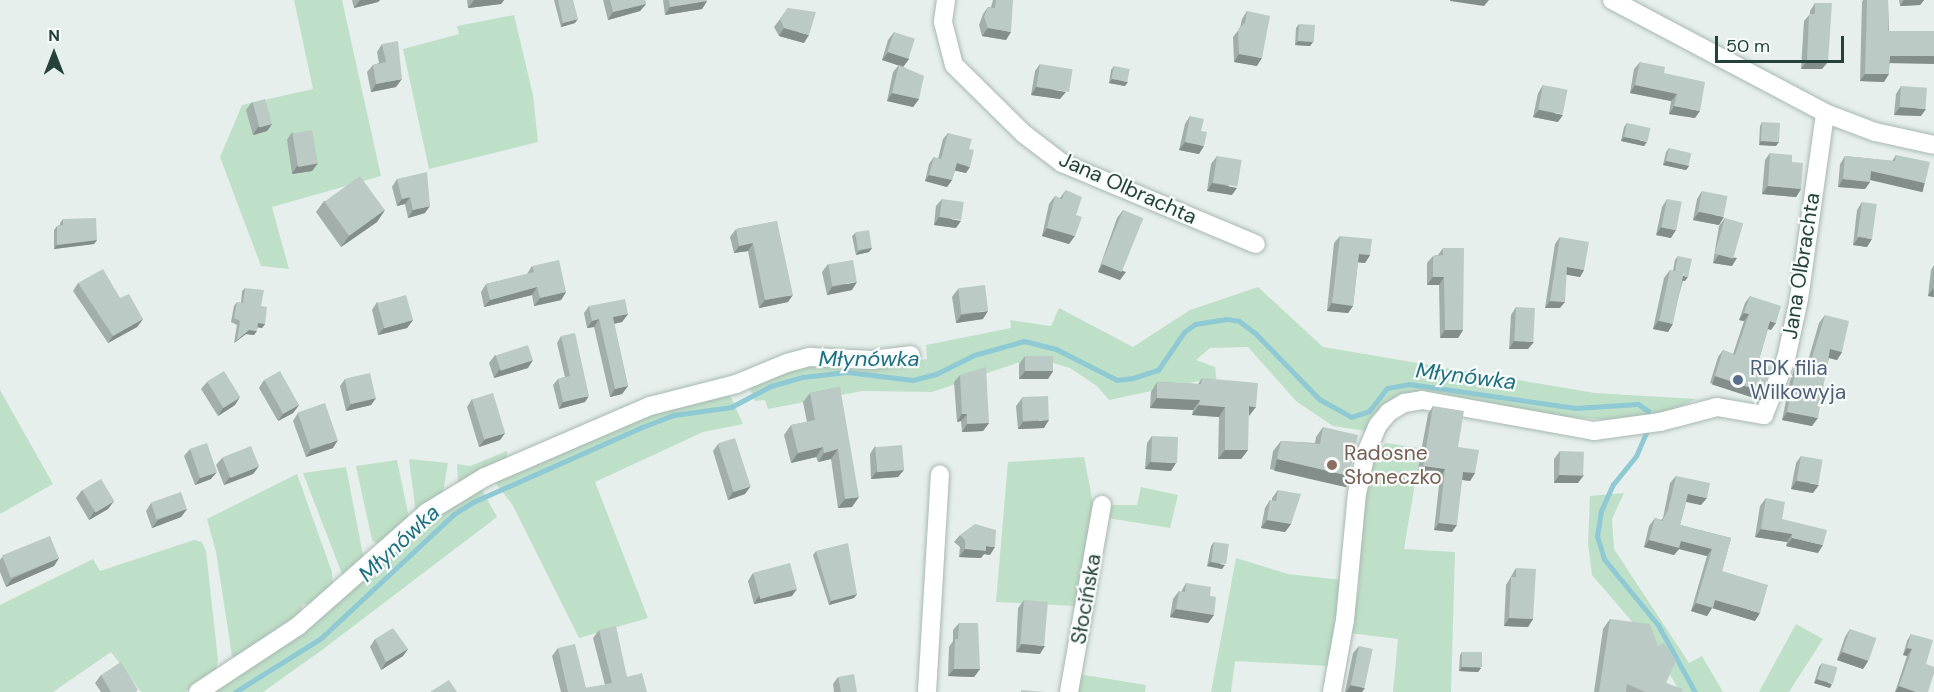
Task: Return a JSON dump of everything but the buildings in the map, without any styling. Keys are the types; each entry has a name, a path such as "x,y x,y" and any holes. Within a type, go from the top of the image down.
{"street":[{"name":"Jana Olbrachta","path":"946,0 943,22 954,65 1024,134 1062,163 1256,244"},
{"path":"1612,0 1825,113 1875,132 1934,145"},
{"name":"Jana Olbrachta","path":"1332,692 1345,620 1357,494 1366,453 1378,426 1389,412 1404,403 1422,400 1594,431 1660,422 1717,407 1764,415 1786,359 1799,299 1825,113"},
{"path":"198,692 298,626 426,513 484,477 651,406 736,384 787,363 810,357 872,360 911,355"},
{"path":"927,692 940,474"},
{"name":"Słocińska","path":"1069,692 1102,505"}],"green space":[{"path":"294,0 342,0 381,176 272,207 289,269 261,266 220,157 242,105 313,89"},
{"path":"514,15 533,95 538,142 429,169 403,49 459,34 457,26"},
{"path":"1258,287 1323,347 1595,393 1696,399 1666,413 1608,420 1546,415 1425,394 1366,431 1333,426 1296,401 1248,347 1210,348 1196,360 1215,367 1217,384 1199,381 1109,400 1097,386 1070,368 1047,361 1017,363 932,392 862,391 768,409 765,400 755,401 748,384 813,363 886,365 927,359 926,345 1011,328 1010,320 1051,326 1059,308 1133,347 1190,310"},
{"path":"0,390 53,484 0,514"},
{"path":"730,395 743,424 703,432 595,482 648,618 579,638 512,504 493,480 657,413"},
{"path":"1385,443 1421,448 1404,549 1455,552 1451,692 1393,692 1398,639 1349,633 1359,589 1361,506 1373,462"},
{"path":"507,451 507,463 458,485 457,464 470,466"},
{"path":"1084,457 1094,508 1076,606 996,602 1008,462"},
{"path":"409,459 448,463 443,492 416,514"},
{"path":"397,460 409,518 380,546 372,540 356,466"},
{"path":"346,467 363,555 362,564 344,579 303,473"},
{"path":"297,474 332,572 333,588 314,604 303,604 300,615 237,660 232,656 216,552 207,519"},
{"path":"1141,487 1178,495 1170,528 1107,518 1111,505 1137,505"},
{"path":"481,488 497,517 322,650 263,692 209,692 425,522"},
{"path":"1624,493 1612,519 1614,549 1689,663 1702,656 1723,692 1680,692 1654,647 1592,575 1588,544 1590,496"},
{"path":"194,540 202,542 206,551 218,660 216,670 185,692 141,692 111,652 53,692 0,692 0,605 93,559 100,571"},
{"path":"1236,558 1288,574 1342,580 1329,666 1235,661 1231,692 1211,692"},
{"path":"1796,624 1823,639 1789,692 1759,692"},
{"path":"1078,674 1146,685 1145,692 1076,692"}],"waterway":[{"name":"Młynówka","path":"235,692 321,638 454,514 473,502 642,427 674,415 731,407 771,386 803,377 847,372 913,380 936,374 974,355 1024,341 1056,349 1117,380 1133,378 1158,370 1184,332 1195,324 1227,319 1239,321 1256,334 1319,399 1351,417 1369,411 1387,388 1409,384 1575,408 1638,404 1648,411 1648,419"},
{"name":"Młynówka","path":"1648,428 1636,456 1613,484 1601,511 1597,536 1604,559 1658,625 1695,692"}],"place":[{"name":"RDK filia Wilkowyja","path":"1738,380"},
{"name":"Radosne Słoneczko","path":"1332,465"}]}
